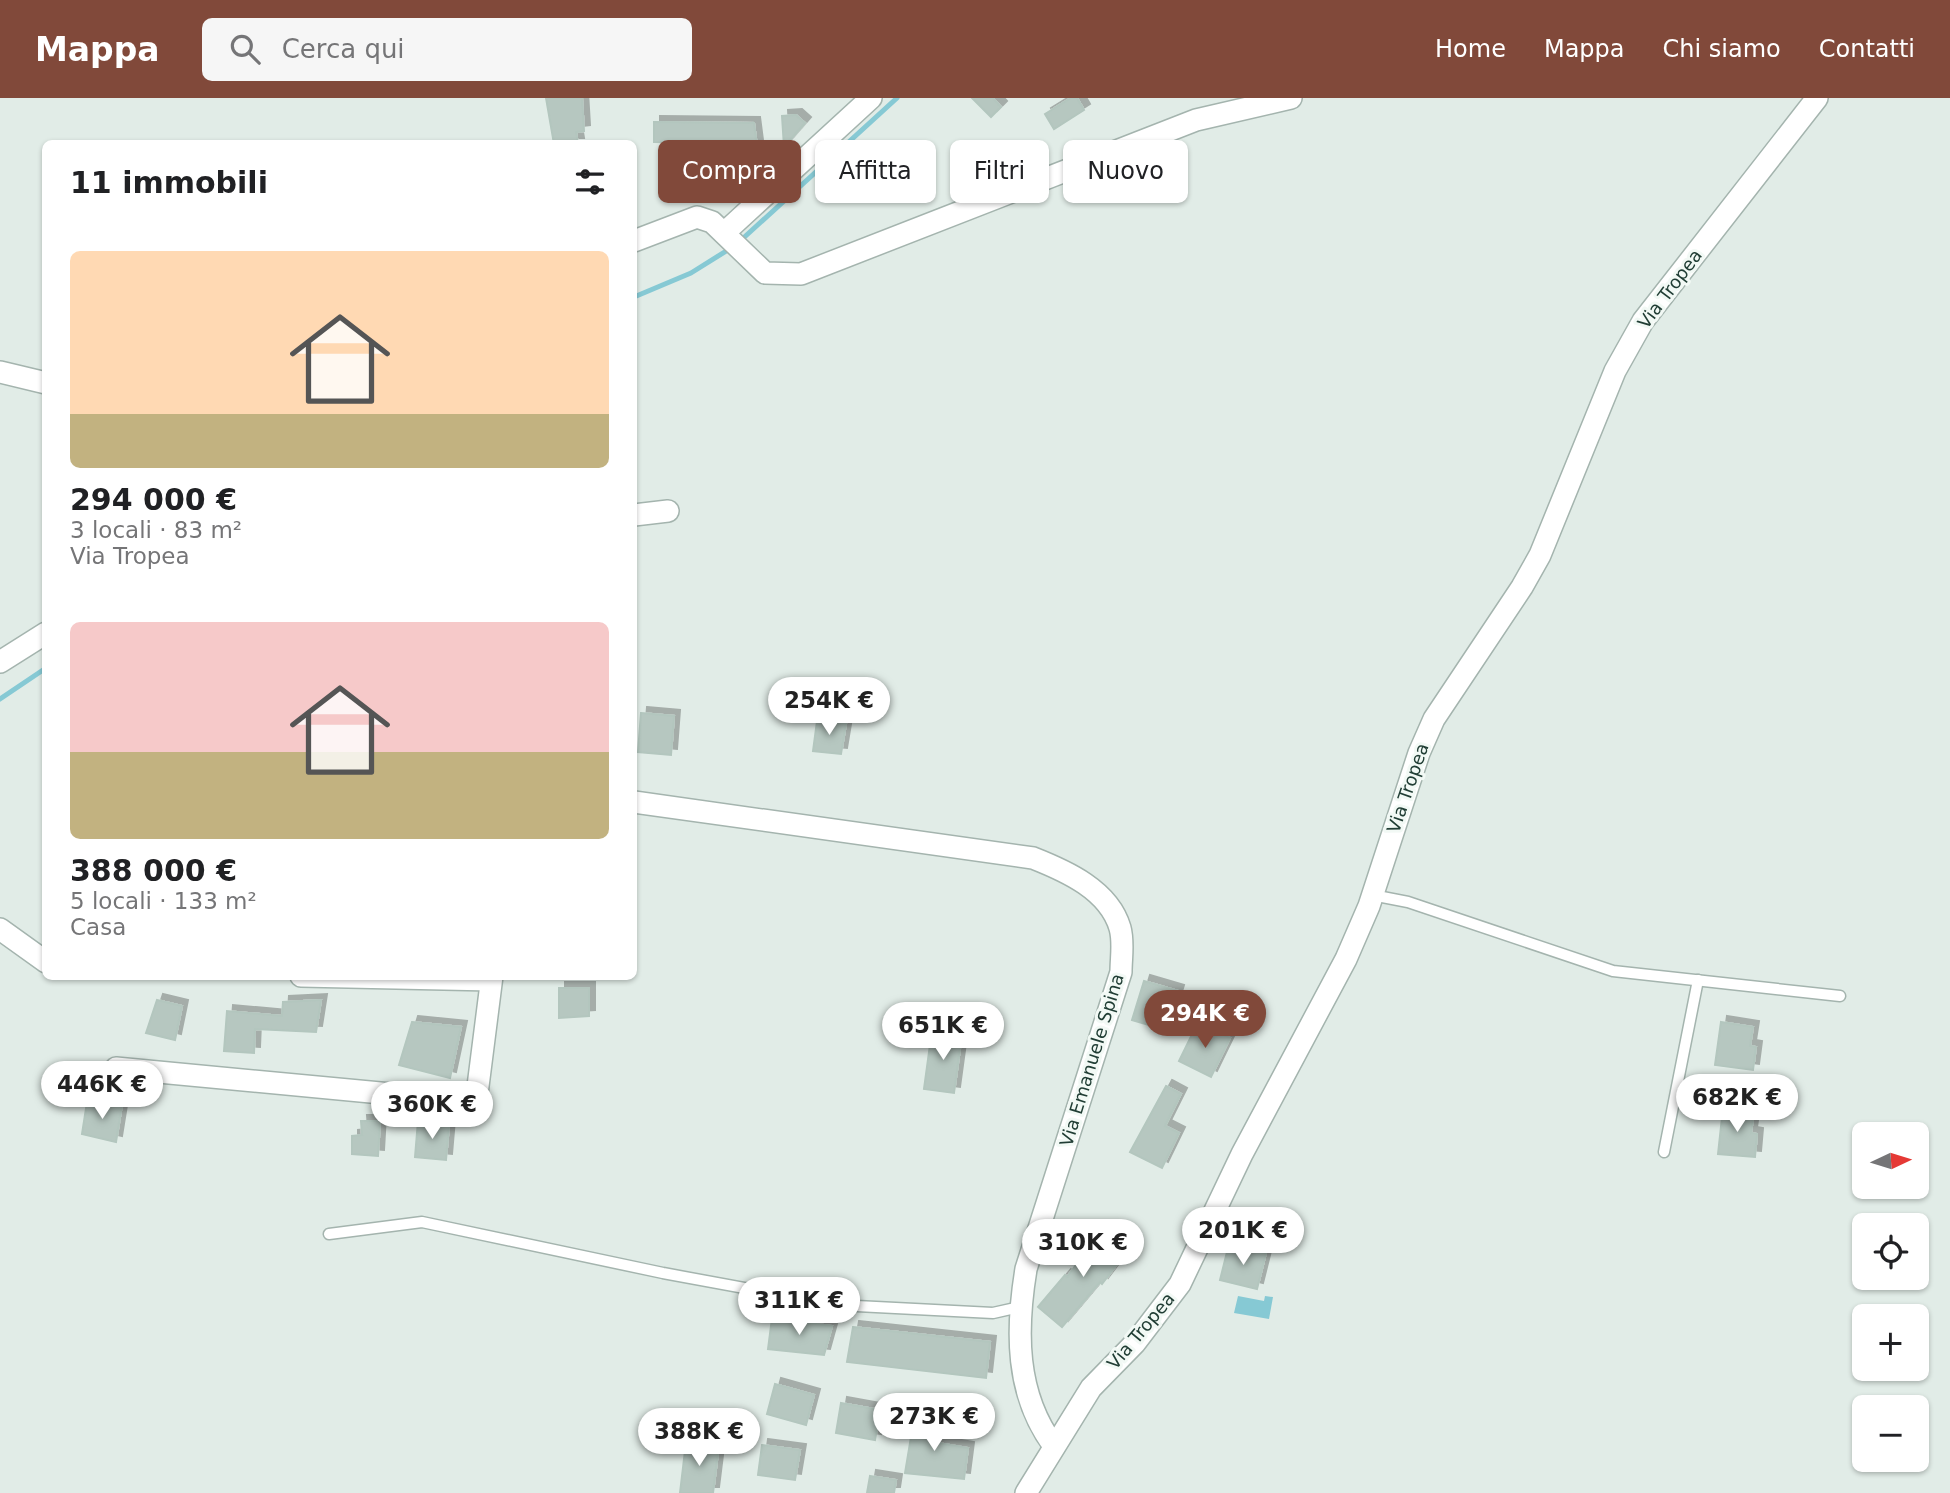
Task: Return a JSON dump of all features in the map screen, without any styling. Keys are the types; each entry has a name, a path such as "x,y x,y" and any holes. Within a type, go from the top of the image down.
{"street":[{"path":"727,235 871,98"},
{"path":"637,240 697,217 712,222 765,273 782,276 820,269 1196,120 1291,98"},
{"name":"Via Tropea","path":"1026,1493 1091,1388 1135,1343 1180,1284 1241,1154 1346,958 1372,895 1419,753 1434,719 1522,587 1539,555 1615,371 1643,321 1817,98"},
{"path":"0,372 42,382"},
{"path":"637,515 668,510"},
{"path":"0,662 42,636"},
{"name":"Via Emanuele Spina","path":"637,802 1033,858 1069,872 1091,888 1120,926 1121,972 1026,1269 1020,1307 1020,1362 1029,1400 1044,1432 1054,1446"},
{"path":"0,929 42,959"},
{"path":"116,1068 475,1102 491,980"}],"lane":[{"path":"1372,895 1408,902 1613,971 1840,996"},
{"path":"1664,1152 1698,980"},
{"path":"329,1234 422,1222 663,1273 837,1305 993,1313 1020,1307"}],"water":[{"path":"1238,1296 1264,1301 1265,1296 1273,1297 1269,1319 1234,1313"}],"building":[{"path":"546,98 582,98 584,131 576,132 577,140 553,140"},
{"path":"972,98 993,98 1001,107 991,117"},
{"path":"1071,98 1077,98 1084,110 1054,129 1045,114"},
{"path":"796,115 805,123 790,140 784,140 782,116"},
{"path":"654,122 754,123 756,140 658,140 654,142"},
{"path":"641,713 674,716 671,755 638,752"},
{"path":"817,721 846,724 841,754 813,751"},
{"path":"1144,981 1178,991 1166,1030 1132,1020"},
{"path":"559,988 589,988 589,1016 559,1018"},
{"path":"157,1000 182,1006 175,1040 146,1033"},
{"path":"321,1000 316,1032 255,1029 254,1053 224,1051 227,1011 282,1016 283,1002"},
{"path":"412,1022 461,1027 450,1078 399,1065"},
{"path":"1198,1022 1230,1038 1211,1077 1179,1061"},
{"path":"1721,1022 1753,1027 1750,1046 1756,1047 1753,1070 1715,1065"},
{"path":"932,1030 962,1034 954,1093 924,1089"},
{"path":"1166,1086 1181,1094 1165,1126 1179,1133 1162,1168 1130,1152"},
{"path":"87,1102 122,1105 116,1142 82,1134"},
{"path":"1723,1108 1754,1112 1751,1133 1757,1134 1755,1157 1718,1154"},
{"path":"361,1121 380,1121 378,1156 352,1154 352,1136 362,1135"},
{"path":"418,1121 449,1125 446,1160 415,1157"},
{"path":"1101,1231 1127,1251 1102,1284 1100,1282 1062,1327 1038,1307 1065,1275 1067,1277"},
{"path":"1229,1244 1266,1253 1257,1289 1220,1280"},
{"path":"772,1318 832,1326 824,1355 768,1349"},
{"path":"853,1327 990,1342 986,1378 847,1362"},
{"path":"775,1384 814,1395 806,1425 767,1414"},
{"path":"841,1403 880,1410 875,1440 836,1433"},
{"path":"914,1419 940,1423 938,1443 968,1448 964,1479 905,1473"},
{"path":"686,1442 719,1445 713,1493 680,1493"},
{"path":"762,1445 800,1450 795,1480 758,1475"},
{"path":"870,1476 896,1480 894,1493 867,1493"}],"waterway":[{"path":"739,242 897,98"},
{"path":"637,296 691,273 731,248"},
{"path":"0,699 42,671"}]}
